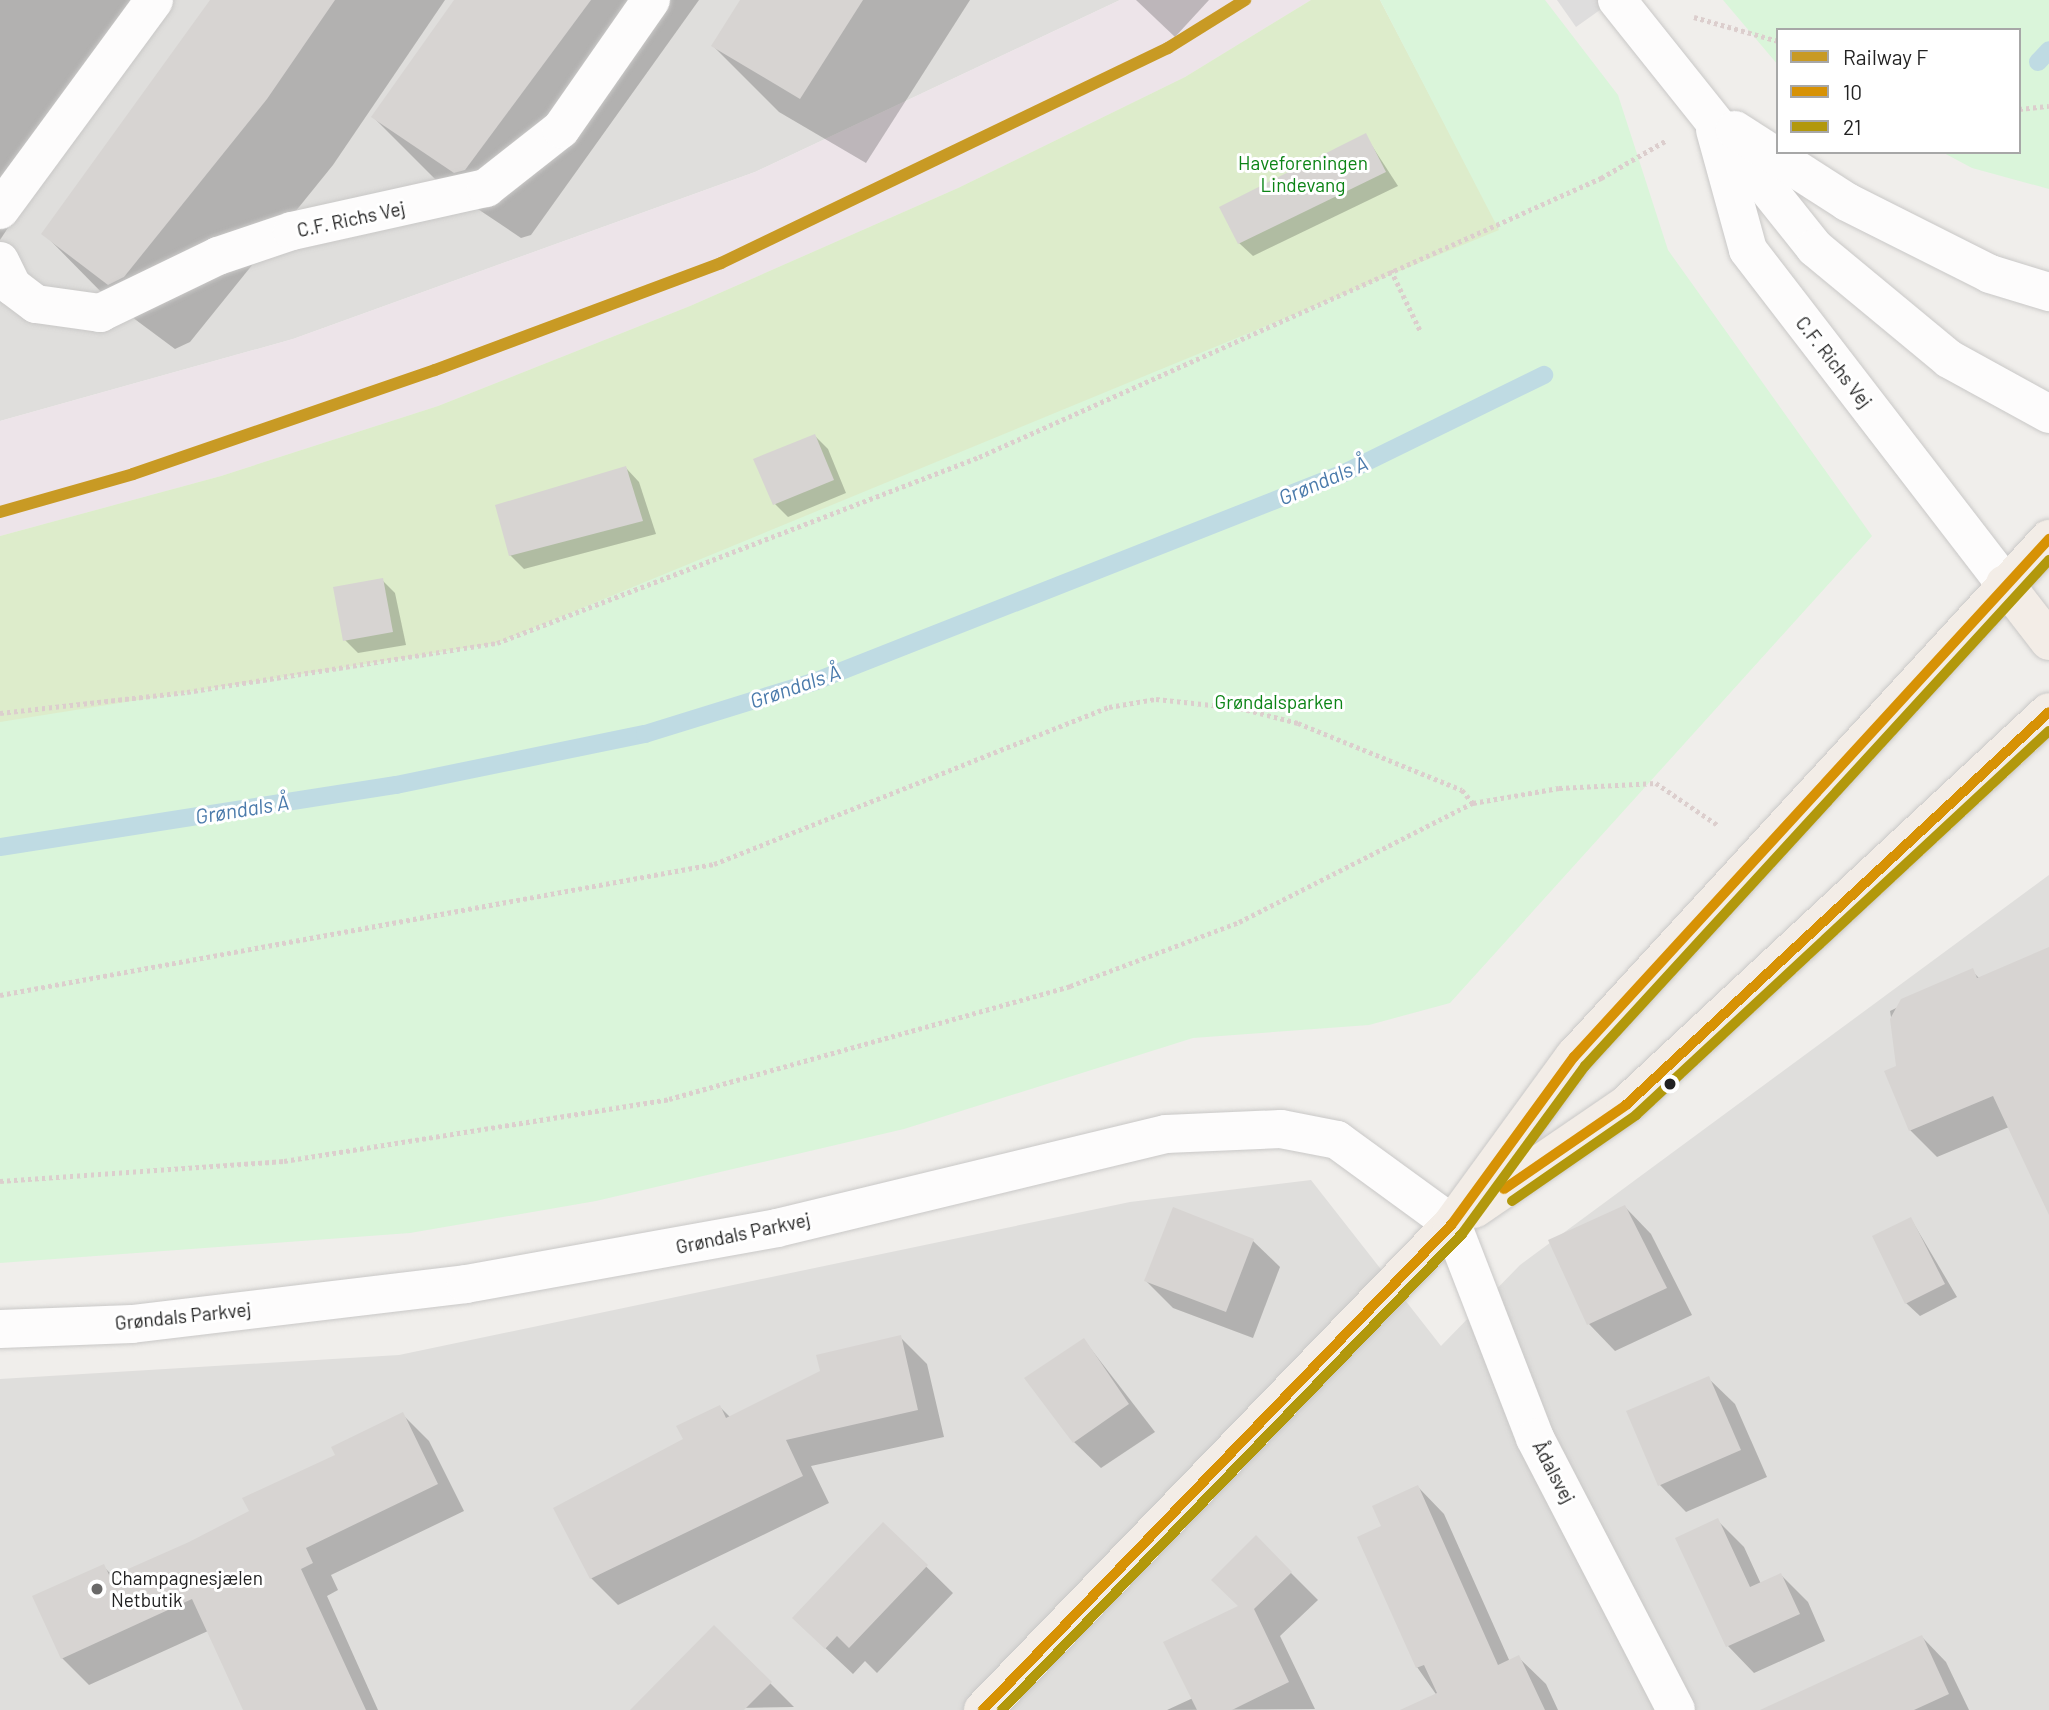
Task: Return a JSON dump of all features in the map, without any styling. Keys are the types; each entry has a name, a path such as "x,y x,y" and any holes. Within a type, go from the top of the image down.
{"main road":[{"path":"982,1710 1452,1224 1574,1057 1757,852 2049,539"},
{"path":"2005,584 2049,641"},
{"path":"1452,1224 1626,1105 2049,712"}],"street":[{"path":"0,210 154,0"},
{"name":"C.F. Richs Vej","path":"1,268 12,286 36,304 100,313 218,256 292,231 486,188 561,129 651,0"},
{"name":"C.F. Richs Vej","path":"1617,0 1815,248 1949,359 2049,414"},
{"name":"C.F. Richs Vej","path":"1711,115 1847,202 1990,274 2049,292"},
{"name":"C.F. Richs Vej","path":"1711,115 1748,250 2005,584"},
{"name":"Grøndals Parkvej","path":"0,1329 132,1324 466,1284 777,1228 1087,1149 1230,1128 1337,1140 1452,1224"},
{"name":"Ådalsvej","path":"1452,1224 1535,1438 1676,1710"}],"path":[{"path":"1730,25 1776,40"},
{"path":"2021,110 2049,106"},
{"path":"0,713 187,692 497,643 979,457 1628,162"},
{"path":"1391,270 1420,330"},
{"path":"0,995 714,864 1109,707 1156,699 1240,708 1298,723 1462,790 1473,803"},
{"path":"0,1181 284,1161 669,1100 1070,986 1239,922 1473,803 1559,788 1656,783 1757,852"}],"shaded area":[{"path":"0,0 1120,0 755,172 293,339 0,421"},
{"path":"1120,0 1311,0 1185,77 958,188 690,306 438,406 221,476 0,536 0,421 293,339 755,172"},
{"path":"2049,875 2049,1710 0,1710 0,1379 399,1355 1130,1202 1311,1180 1441,1346 1520,1265"}],"green space":[{"name":"Haveforeningen Lindevang","path":"1311,0 1380,0 1506,241 505,654 0,729 0,536 221,476 438,406 690,306 958,188 1185,77"},
{"name":"Grøndalsparken","path":"1380,0 1545,0 1618,95 1668,250 1872,536 1450,1003 1369,1025 1193,1038 904,1129 596,1201 410,1233 0,1263 0,722 497,643 1499,230"},
{"path":"1723,0 2049,0 2049,189 1972,168 1946,154 2021,154 2021,28 1776,28 1776,63"}],"pier":[{"path":"1557,0 1614,0 1576,27"}],"building":[{"path":"210,0 335,0 267,99 124,277 108,285 41,234"},
{"path":"454,0 591,0 465,170 454,173 371,117"},
{"path":"740,0 863,0 800,99 711,46"},
{"path":"1366,133 1386,172 1238,244 1219,207"},
{"path":"815,434 834,480 773,505 753,459"},
{"path":"626,466 643,521 509,556 495,505"},
{"path":"383,578 393,632 343,641 333,587"},
{"path":"2049,947 2049,1215 1993,1096 1909,1131 1884,1071 1896,1066 1890,1019 1901,999 1973,968 1977,978"},
{"path":"1625,1205 1667,1288 1587,1325 1548,1240"},
{"path":"1173,1207 1254,1239 1226,1312 1144,1281"},
{"path":"1911,1217 1945,1284 1905,1304 1872,1236"},
{"path":"901,1335 918,1410 786,1440 803,1476 590,1579 553,1508 683,1439 676,1426 720,1405 726,1418 820,1371 816,1355"},
{"path":"1084,1338 1129,1404 1073,1443 1024,1378"},
{"path":"1709,1376 1741,1450 1658,1486 1626,1411"},
{"path":"403,1412 438,1484 306,1548 313,1563 301,1569 366,1710 243,1710 192,1599 61,1659 32,1596 104,1564 110,1577 189,1542 249,1511 242,1498 335,1455 331,1447"},
{"path":"1418,1485 1498,1665 1519,1655 1545,1710 1400,1710 1437,1693 1424,1665 1416,1668 1357,1537 1381,1526 1372,1506"},
{"path":"1718,1518 1750,1587 1781,1573 1800,1614 1726,1647 1675,1538"},
{"path":"883,1522 928,1565 849,1648 837,1636 825,1649 792,1618"},
{"path":"1256,1535 1292,1572 1254,1609 1289,1682 1232,1710 1197,1710 1163,1642 1238,1606 1211,1580"},
{"path":"714,1625 772,1682 744,1710 630,1710"},
{"path":"1922,1635 1949,1694 1914,1710 1760,1710"}],"waterway":[{"name":"Grøndals Å","path":"2038,62 2049,50"},
{"name":"Grøndals Å","path":"0,847 396,785 645,734 816,681 1344,473 1544,375"}],"rail line":[{"name":"F","path":"0,512 133,474 435,370 721,263 1168,48 1245,0"}],"transit line":[{"name":"10","path":"983,1710 1452,1224 1574,1057 2049,539"},
{"name":"21","path":"1002,1710 1462,1234 1585,1066 2049,560"},
{"name":"10","path":"1504,1189 1626,1105 2049,712"},
{"name":"21","path":"1512,1201 1636,1115 2049,731"}],"place":[{"name":"Champagnesjælen Netbutik","path":"97,1589"}]}
